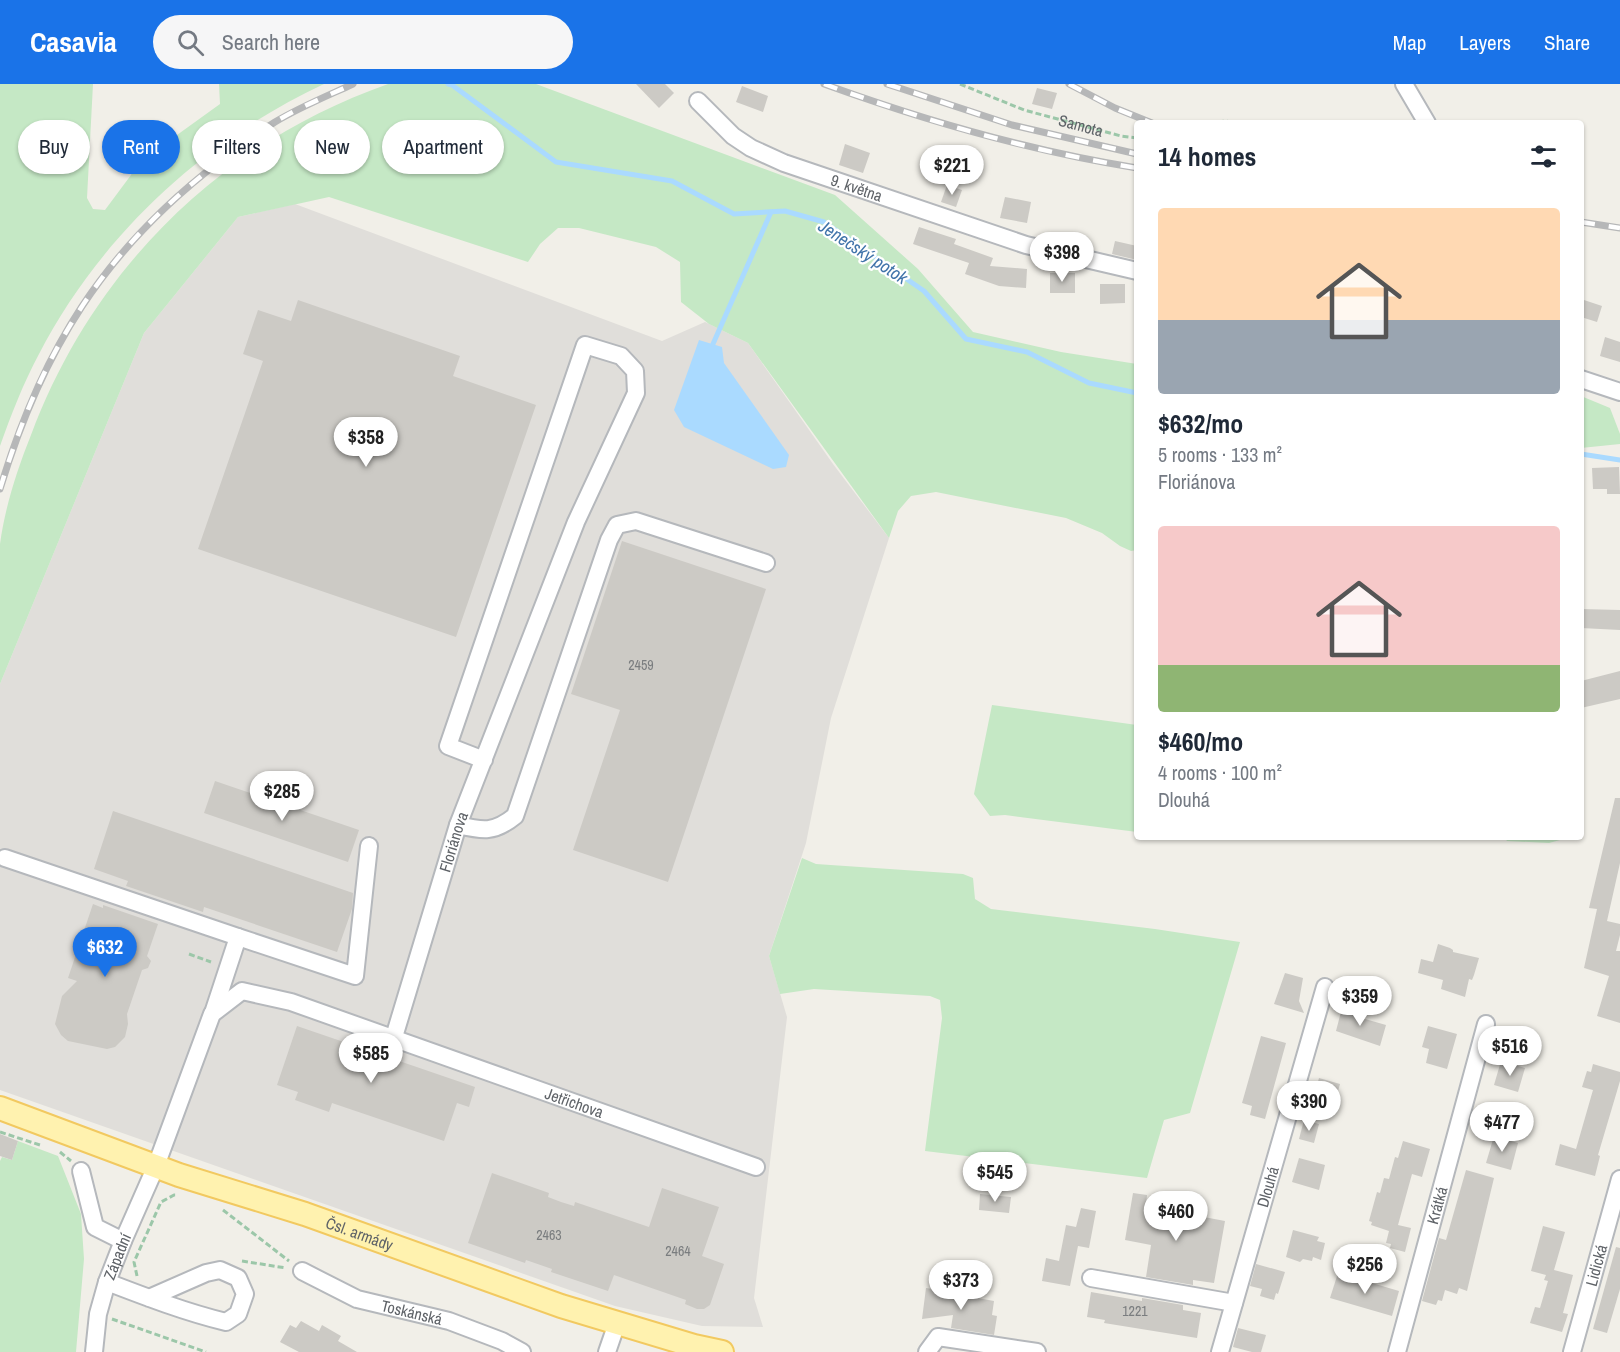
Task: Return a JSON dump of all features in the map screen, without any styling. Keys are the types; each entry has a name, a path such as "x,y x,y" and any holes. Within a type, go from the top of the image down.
{"main road":[{"name":"Čsl. armády","path":"0,1108 156,1166 305,1214 561,1306 694,1346 722,1352"}],"street":[{"path":"1404,84 1425,120"},
{"name":"9. května","path":"698,101 733,136 751,148 784,163 987,233 1134,271"},
{"name":"Floriánova","path":"394,1037 458,825 484,760 576,522 636,393 635,371 621,356 585,345 448,746 484,760"},
{"path":"1584,380 1620,392"},
{"path":"458,825 481,830 501,827 515,816 609,540 617,525 636,521 766,563"},
{"path":"5,858 355,976 369,846"},
{"path":"156,1166 213,1013 238,937"},
{"name":"Dlouhá","path":"1220,1352 1325,987"},
{"path":"213,1013 242,992 291,1002 394,1037"},
{"name":"Krátká","path":"1397,1352 1486,1023"},
{"name":"Jetřichova","path":"394,1037 756,1167"},
{"name":"Západní","path":"94,1352 98,1314 107,1282 156,1166"},
{"path":"81,1171 95,1227 123,1241"},
{"name":"Lidická","path":"1572,1352 1620,1179"},
{"path":"107,1282 149,1298 186,1312 226,1322 238,1314 245,1294 238,1278 220,1270 206,1273 149,1298"},
{"name":"Toskánská","path":"302,1271 357,1299 449,1321 502,1341 522,1352"},
{"path":"1091,1278 1234,1303"},
{"path":"607,1352 618,1323"},
{"path":"927,1352 939,1337 1036,1351"}],"path":[{"name":"Samota","path":"960,84 1024,110 1134,138"},
{"path":"189,954 211,962"},
{"path":"0,1131 42,1146"},
{"path":"52,1150 63,1153 81,1171"},
{"path":"216,1186 212,1201 302,1271"},
{"path":"138,1281 134,1262 161,1202 174,1195 183,1196"},
{"path":"232,1259 302,1271"},
{"path":"98,1314 206,1352"}],"shaded area":[{"path":"295,204 662,341 705,322 748,343 833,464 889,538 831,718 806,843 769,956 787,1017 754,1298 763,1327 702,1326 615,1306 0,1090 0,684 144,333 238,217"}],"green space":[{"path":"0,84 93,84 90,141 90,120 18,120 18,174 88,174 87,198 93,209 105,210 131,174 180,174 180,133 192,124 192,167 124,231 92,270 64,311 39,354 0,446"},
{"path":"219,84 324,84 258,120 198,120 220,104"},
{"path":"388,84 536,84 835,195 918,269 973,332 1061,352 1134,364 1134,550 1120,546 1102,533 1066,518 936,492 911,496 898,511 889,538 748,343 709,324 681,302 680,262 656,247 579,228 558,228 540,244 528,262 329,197 238,217 144,333 0,684 0,544 2,530 16,475 57,375 89,318 127,267 170,219 222,174 282,174 282,133 294,127 294,174 370,174 370,120 307,120 327,109"},
{"path":"1584,397 1610,408 1620,434 1620,444 1584,448"},
{"path":"992,705 1134,725 1134,832 1005,815 990,816 974,794"},
{"path":"1506,840 1560,840 1549,843"},
{"path":"802,858 816,864 963,874 973,878 975,899 991,909 1240,942 1190,1113 1164,1120 1147,1178 925,1151 942,1018 940,1000 930,996 814,989 780,994 769,956"},
{"path":"18,1141 58,1156 81,1214 84,1259 76,1352 0,1352 0,1161 2,1157 12,1160"}],"water":[{"path":"699,340 722,347 724,363 789,455 786,467 773,469 684,427 674,410"}],"building":[{"path":"636,84 665,84 674,93 659,108"},
{"path":"742,86 768,96 763,112 736,102"},
{"path":"1037,88 1057,93 1052,109 1032,104"},
{"path":"845,144 870,153 863,173 839,165"},
{"path":"947,185 962,190 956,207 941,202"},
{"path":"1005,197 1031,202 1027,223 1000,218"},
{"path":"919,227 956,239 954,244 993,258 990,266 1027,269 1026,288 999,286 965,274 969,263 913,244"},
{"path":"1115,241 1134,245 1134,259 1112,254"},
{"path":"1050,273 1075,273 1075,293 1050,293"},
{"path":"1100,284 1125,284 1125,303 1100,304"},
{"path":"298,300 460,356 453,376 536,405 456,637 198,549 263,361 243,354 258,310 291,321"},
{"path":"1584,300 1602,306 1597,322 1584,318"},
{"path":"1605,337 1620,342 1620,362 1600,356"},
{"path":"1619,467 1620,494 1607,494 1607,489 1593,489 1592,468"},
{"path":"622,541 766,589 668,882 573,850 620,710 571,694"},
{"path":"1584,609 1620,610 1620,630 1584,628"},
{"path":"1620,671 1620,699 1584,707 1584,680"},
{"path":"215,781 359,830 348,862 204,813"},
{"path":"1615,798 1620,798 1620,863 1607,921 1620,924 1616,951 1620,951 1620,1023 1597,1016 1609,976 1584,968 1597,909 1589,908"},
{"path":"113,811 353,893 352,909 337,952 204,907 203,912 126,886 128,881 94,869"},
{"path":"93,904 103,908 103,905 158,924 147,956 151,961 148,968 142,970 127,1014 128,1024 125,1037 115,1047 107,1049 68,1041 61,1035 55,1024 62,996 77,981 68,978"},
{"path":"1438,944 1450,948 1453,952 1479,958 1472,980 1469,979 1465,997 1441,989 1443,980 1418,973 1421,959 1433,962"},
{"path":"1285,973 1303,978 1299,1001 1304,1013 1274,1004"},
{"path":"1342,1008 1359,1013 1358,1017 1386,1025 1380,1046 1336,1031"},
{"path":"297,1026 475,1087 469,1107 457,1103 444,1141 332,1103 329,1112 295,1100 298,1092 277,1085"},
{"path":"1428,1026 1457,1034 1447,1069 1426,1063 1429,1049 1422,1047"},
{"path":"1261,1036 1286,1043 1265,1119 1250,1115 1252,1106 1242,1103"},
{"path":"1501,1061 1525,1068 1518,1092 1494,1085"},
{"path":"1593,1064 1620,1072 1620,1081 1598,1155 1600,1156 1595,1176 1555,1165 1560,1144 1576,1149 1593,1090 1582,1087 1587,1071 1591,1072"},
{"path":"1319,1078 1340,1084 1335,1102 1314,1096"},
{"path":"1304,1120 1319,1124 1314,1143 1299,1139"},
{"path":"0,1134 18,1141 12,1160 0,1156"},
{"path":"1494,1136 1518,1143 1511,1170 1486,1163"},
{"path":"1403,1141 1430,1149 1422,1177 1412,1174 1398,1225 1411,1228 1405,1252 1390,1248 1391,1244 1386,1243 1389,1231 1371,1225 1372,1222 1369,1221 1377,1192 1380,1193 1384,1178 1389,1179 1395,1157 1398,1158"},
{"path":"1299,1158 1325,1165 1319,1190 1292,1182"},
{"path":"1466,1170 1494,1178 1467,1291 1459,1288 1457,1294 1445,1290 1442,1301 1438,1300 1436,1305 1422,1301 1439,1238 1446,1240"},
{"path":"492,1173 549,1193 548,1197 561,1202 574,1206 575,1202 649,1227 662,1188 719,1207 702,1256 724,1264 710,1305 704,1309 697,1309 685,1304 686,1300 614,1275 608,1291 551,1272 552,1269 526,1260 525,1263 468,1243"},
{"path":"1133,1193 1147,1195 1146,1206 1225,1221 1214,1283 1193,1280 1193,1285 1146,1277 1151,1245 1125,1240"},
{"path":"980,1194 1011,1197 1009,1213 979,1210"},
{"path":"1081,1208 1096,1211 1089,1248 1078,1246 1070,1286 1042,1281 1046,1258 1059,1261 1066,1225 1076,1227"},
{"path":"1543,1226 1565,1232 1554,1270 1573,1275 1563,1313 1568,1314 1562,1332 1530,1323 1535,1307 1540,1308 1548,1281 1544,1280 1546,1275 1531,1271"},
{"path":"1293,1230 1319,1237 1317,1241 1325,1243 1321,1260 1313,1257 1312,1261 1303,1259 1300,1262 1286,1257"},
{"path":"1616,1247 1620,1248 1620,1289 1607,1333 1593,1329"},
{"path":"1256,1264 1285,1272 1274,1300 1260,1296 1262,1289 1250,1286"},
{"path":"1338,1273 1399,1291 1392,1316 1330,1298"},
{"path":"926,1288 994,1301 992,1315 997,1316 994,1335 951,1328 953,1315 922,1319"},
{"path":"1091,1292 1183,1305 1183,1310 1201,1313 1197,1338 1104,1323 1105,1320 1087,1317"},
{"path":"301,1321 319,1331 322,1325 341,1336 338,1341 357,1352 299,1352 280,1342 290,1325 296,1328"},
{"path":"1238,1328 1266,1335 1261,1352 1233,1347"}],"waterway":[{"name":"Jenečský potok","path":"448,84 556,162 672,181 734,214 785,211 824,222 924,291 966,339 1027,352 1089,383 1134,392"},
{"path":"713,344 771,212"},
{"name":"Jenečský potok","path":"1584,454 1620,460"}],"railway":[{"path":"0,489 17,439 57,348 82,307 110,268 142,231 178,196 254,136 294,111 353,84"},
{"path":"824,84 978,134 1057,153 1134,167"},
{"path":"887,84 1012,125 1134,153"},
{"path":"1069,84 1115,108 1145,120"},
{"path":"1584,222 1620,228"}]}
